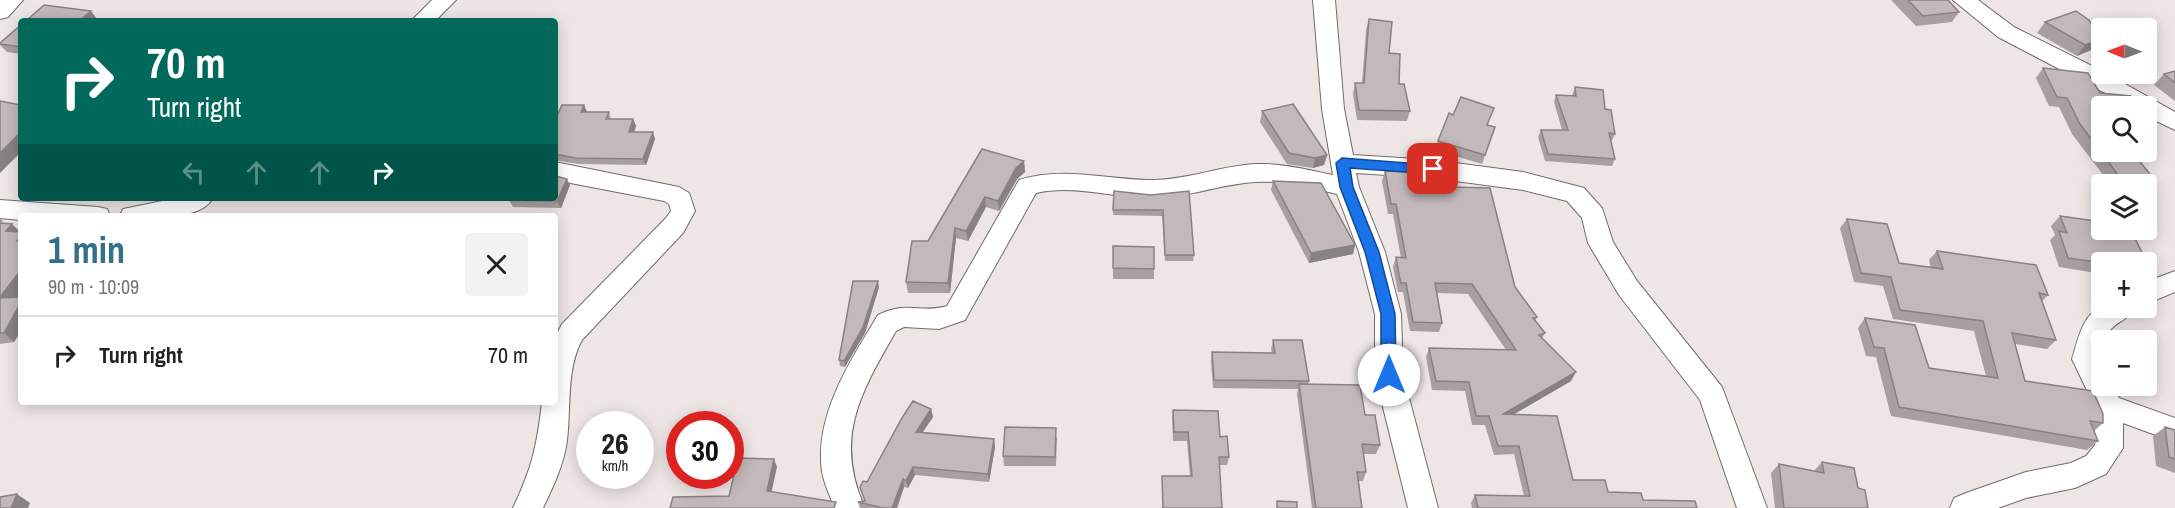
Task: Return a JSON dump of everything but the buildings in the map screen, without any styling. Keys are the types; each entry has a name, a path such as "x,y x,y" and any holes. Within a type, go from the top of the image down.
{"street":[{"path":"0,12 12,0"},
{"path":"425,18 445,0"},
{"path":"1324,0 1333,109 1345,175 1372,252 1388,314 1389,375 1423,508"},
{"path":"1964,0 2006,32 2110,85 2175,122"},
{"path":"850,508 843,496 836,461 838,419 855,378 887,323 896,316 940,319 956,313 1028,186 1042,181 1061,181 1167,188 1256,173 1345,175 1433,169 1523,181 1575,194 1593,216 1601,243 1628,288 1712,395 1752,508"},
{"path":"558,172 670,193 680,198 683,211 674,226 572,332 560,354 558,376"},
{"path":"150,213 175,209 194,201"},
{"path":"0,209 56,213"},
{"path":"2157,289 2175,281"},
{"path":"1965,508 2026,485 2074,475 2096,465 2109,448 2109,406 2086,359 2096,327 2103,318"},
{"path":"528,508 540,484 552,444 555,405"},
{"path":"2109,406 2175,430"}],"route":[{"path":"1389,375 1388,314 1372,252 1347,187 1342,163 1433,169"}]}
